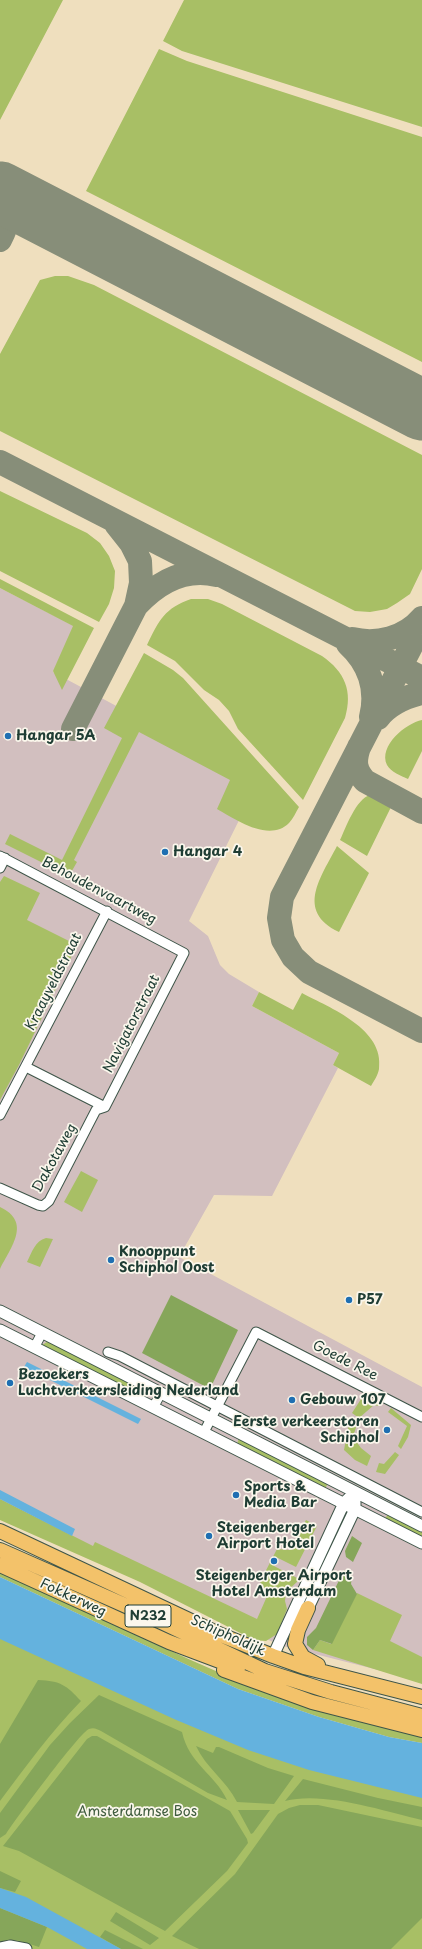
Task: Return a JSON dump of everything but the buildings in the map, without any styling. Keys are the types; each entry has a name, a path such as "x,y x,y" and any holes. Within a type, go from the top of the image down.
{"main road":[{"name":"Schipholdijk","path":"0,1531 221,1635 272,1656 304,1667 355,1681 422,1697"},
{"name":"N232","path":"0,1550 140,1612 253,1666 296,1681 381,1706 422,1716"},
{"name":"Fokkerweg","path":"0,1564 163,1639"},
{"path":"308,1608 296,1638 295,1644 298,1651 308,1660 355,1681"},
{"name":"N232","path":"163,1639 306,1693 342,1701 381,1706"},
{"name":"N232","path":"163,1639 181,1650 240,1677 283,1693 330,1707 422,1730"},
{"path":"272,1656 281,1670 296,1681"}],"street":[{"path":"0,868 3,857"},
{"name":"Behoudenvaartweg","path":"3,857 106,910 184,953"},
{"name":"Kraayveldstraat","path":"26,1067 106,910"},
{"name":"Navigatorstraat","path":"105,1107 184,953"},
{"path":"0,1115 26,1067 105,1107"},
{"name":"Dakotaweg","path":"0,1188 43,1206 51,1198 96,1110 105,1107"},
{"path":"0,1312 422,1526"},
{"path":"1,1329 422,1543"},
{"name":"Goede Ree","path":"218,1406 256,1332 422,1417"},
{"path":"35,1346 42,1333"},
{"path":"108,1352 118,1355 422,1512"},
{"path":"154,1406 161,1393"},
{"path":"204,1432 218,1406"},
{"path":"272,1656 344,1503 355,1492"},
{"path":"308,1608 355,1509 355,1492"},
{"path":"0,1948 10,1946 26,1949"}],"shaded area":[{"path":"0,588 74,626 53,672 258,782 189,921 208,936 220,965 229,974 259,992 252,1006 339,1053 333,1065 338,1068 272,1196 214,1195 179,1257 422,1387 422,1681 283,1646 228,1623 0,1515"}],"green space":[{"path":"0,0 63,0 0,120"},
{"path":"184,0 422,0 422,127 182,51 163,41"},
{"path":"159,49 187,61 422,137 422,362 86,191"},
{"path":"55,276 68,276 94,285 422,455 422,569 410,594 387,609 370,612 355,611 0,431 0,354 40,280"},
{"path":"0,491 87,533 100,543 109,556 115,571 114,588 109,604 99,622 0,571"},
{"path":"0,579 94,628 62,690 53,671 73,626 0,588"},
{"path":"191,599 208,599 222,604 322,656 336,669 345,683 348,699 345,718 303,800 238,729 229,711 219,700 204,690 175,661 147,645 159,622 164,616 175,606"},
{"path":"144,653 173,670 183,678 299,807 292,820 281,829 272,831 262,830 242,823 217,809 230,780 139,732 74,860 77,862 69,876 5,844 10,834 62,860 122,738 104,728"},
{"path":"422,720 422,751 408,779 396,774 387,765 385,758 386,750 395,736 409,726"},
{"path":"370,795 392,805 367,856 340,840 348,821 360,802"},
{"path":"337,846 369,873 339,932 326,924 318,914 315,904 319,881"},
{"path":"4,876 40,893 27,920 77,945 19,1065 0,1100 0,882"},
{"path":"259,992 293,1010 302,993 340,1013 365,1031 373,1042 379,1055 379,1069 371,1086 333,1065 339,1053 252,1006"},
{"path":"81,1171 98,1180 82,1212 64,1202"},
{"path":"0,1207 10,1213 15,1220 17,1227 13,1244 0,1269"},
{"path":"42,1239 53,1239 40,1267 27,1262 36,1244"},
{"path":"171,1295 238,1330 210,1389 142,1353"},
{"path":"47,1342 53,1343 145,1391 144,1395 42,1345"},
{"path":"363,1396 381,1403 379,1406 374,1405 359,1418 352,1413"},
{"path":"391,1408 411,1425 408,1437 401,1449 398,1446 407,1426 388,1412"},
{"path":"350,1418 358,1421 353,1437 361,1448 371,1456 367,1466 355,1460 344,1450"},
{"path":"239,1438 328,1483 325,1489 237,1444"},
{"path":"395,1452 399,1455 385,1474 376,1472 379,1463 384,1464"},
{"path":"0,1499 93,1546 95,1542 257,1619 268,1594 260,1582 277,1549 290,1550 306,1520 317,1526 296,1567 278,1558 274,1566 297,1578 298,1581 286,1592 285,1601 287,1609 277,1634 266,1641 254,1640 140,1582 0,1520"},
{"path":"388,1514 422,1531 422,1538 385,1519"},
{"path":"352,1536 362,1543 353,1562 346,1557 345,1551"},
{"path":"344,1570 352,1575 351,1584 357,1594 332,1644 320,1640 313,1650 307,1645 307,1637 316,1628"},
{"path":"0,1573 266,1693 422,1734 422,1743 389,1737 319,1717 238,1689 0,1577"},
{"path":"357,1593 402,1615 390,1641 422,1657 422,1684 313,1650 320,1640 331,1644"},
{"name":"Amsterdamse Bos","path":"0,1594 422,1764 422,1949 0,1949"},
{"path":"38,1680 58,1683 71,1691 81,1701 49,1737 0,1801 0,1744"},
{"path":"99,1695 182,1732 185,1743 190,1752 216,1783 227,1800 208,1793 101,1731 91,1728 83,1734 61,1760 6,1834 0,1838 0,1813 50,1745"},
{"path":"92,1736 97,1736 230,1811 247,1839 248,1843 227,1871 165,1931 19,1851 3,1846 87,1739"},
{"path":"196,1746 213,1753 216,1747 219,1747 268,1768 294,1776 274,1804 237,1802 227,1787 205,1761"},
{"path":"303,1779 378,1798 422,1807 422,1820 372,1807 335,1800 317,1798 285,1801"},
{"path":"300,1805 318,1805 422,1827 422,1918 391,1949 199,1949 172,1936 235,1874 278,1814 289,1808"},
{"path":"238,1810 270,1810 251,1834"},
{"path":"0,1871 21,1881 15,1892 0,1888"},
{"path":"0,1908 47,1927 39,1947 17,1940 0,1941"},
{"path":"116,1912 159,1938 150,1945 110,1921"},
{"path":"105,1930 143,1949 121,1949 100,1937"}],"water":[{"path":"27,1362 141,1419 138,1424 24,1367"},
{"path":"0,1490 75,1529 72,1536 0,1499"},
{"path":"0,1577 238,1689 319,1717 389,1737 422,1743 422,1798 309,1770 248,1750 174,1719 0,1639"},
{"path":"0,1888 26,1897 121,1949 87,1949 47,1927 0,1908"}],"taxiway":[{"path":"0,196 7,207 8,212 7,223 0,240"},
{"path":"7,226 15,219 24,215 45,215"},
{"path":"0,462 422,678"},
{"path":"73,729 136,606 141,583 140,561 131,543 116,524"},
{"path":"136,606 153,590 182,575 193,573 217,575"},
{"path":"352,639 371,641 390,638 407,631 422,618"},
{"path":"422,625 282,897 279,918 283,940 293,957 309,972 422,1031"},
{"path":"348,644 361,659 370,677 373,696 371,717"},
{"path":"378,718 392,705 422,693"},
{"path":"359,747 356,757 356,766 365,781 422,812"}],"runway":[{"path":"0,192 422,410"}],"place":[{"name":"Hangar 5A","path":"8,736"},
{"name":"Hangar 4","path":"165,852"},
{"name":"Knooppunt Schiphol Oost","path":"111,1260"},
{"name":"P57","path":"349,1300"},
{"name":"Bezoekers Luchtverkeersleiding Nederland","path":"10,1383"},
{"name":"Gebouw 107","path":"292,1400"},
{"name":"Eerste verkeerstoren Schiphol","path":"387,1430"},
{"name":"Sports & Media Bar","path":"236,1495"},
{"name":"Steigenberger Airport Hotel","path":"209,1536"},
{"name":"Steigenberger Airport Hotel Amsterdam","path":"274,1561"}]}
